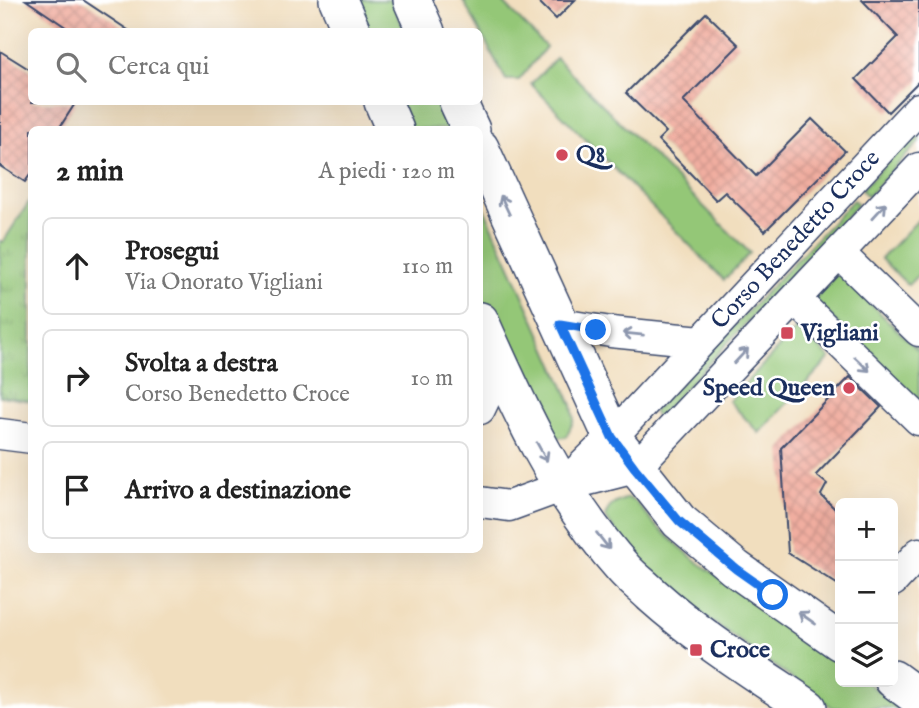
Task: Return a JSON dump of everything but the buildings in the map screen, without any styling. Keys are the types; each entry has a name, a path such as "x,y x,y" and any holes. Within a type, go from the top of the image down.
{"main road":[{"path":"338,0 350,28"},
{"path":"412,0 424,28"},
{"path":"384,105 393,126"},
{"path":"459,105 469,126"},
{"path":"483,155 612,437 679,521 736,569 835,636"},
{"path":"483,328 523,416 561,487 625,570 670,611 712,643 808,708"},
{"path":"898,683 919,698"}],"street":[{"name":"Corso Benedetto Croce","path":"561,487 612,437 919,108"},
{"name":"Corso Benedetto Croce","path":"635,468 919,168"},
{"name":"Corso Benedetto Croce","path":"839,253 919,331"},
{"name":"Corso Benedetto Croce","path":"795,299 919,420"},
{"name":"Corso Benedetto Croce","path":"560,324 701,341"},
{"path":"483,403 500,367"},
{"path":"0,434 28,438"},
{"path":"483,502 509,506 561,487 635,468"},
{"path":"898,576 919,553"}],"green space":[{"path":"346,0 391,0 404,28 359,28"},
{"path":"463,0 501,0 546,47 519,80 506,80 483,37 483,28 478,28"},
{"path":"556,58 750,253 724,280 531,84"},
{"path":"392,105 437,105 448,126 403,126"},
{"path":"919,129 919,142 868,196 861,190"},
{"path":"853,200 858,204 658,417 653,412"},
{"path":"28,204 28,401 0,396 0,241 3,242"},
{"path":"483,206 572,405 574,420 566,437 550,438 537,427 483,306"},
{"path":"919,219 919,274 908,285 881,259"},
{"path":"838,272 919,351 919,401 813,300"},
{"path":"798,327 830,358 759,433 729,401"},
{"path":"628,498 636,502 654,524 695,560 835,660 835,687 873,687 902,708 833,708 692,607 639,562 605,517 613,504"}],"place":[{"name":"Q8","path":"562,155"},
{"name":"Vigliani","path":"787,333"},
{"name":"Speed Queen","path":"849,388"},
{"name":"Croce","path":"696,650"}],"route":[{"path":"596,330 560,324 612,437 679,521 736,569 773,595"}]}
